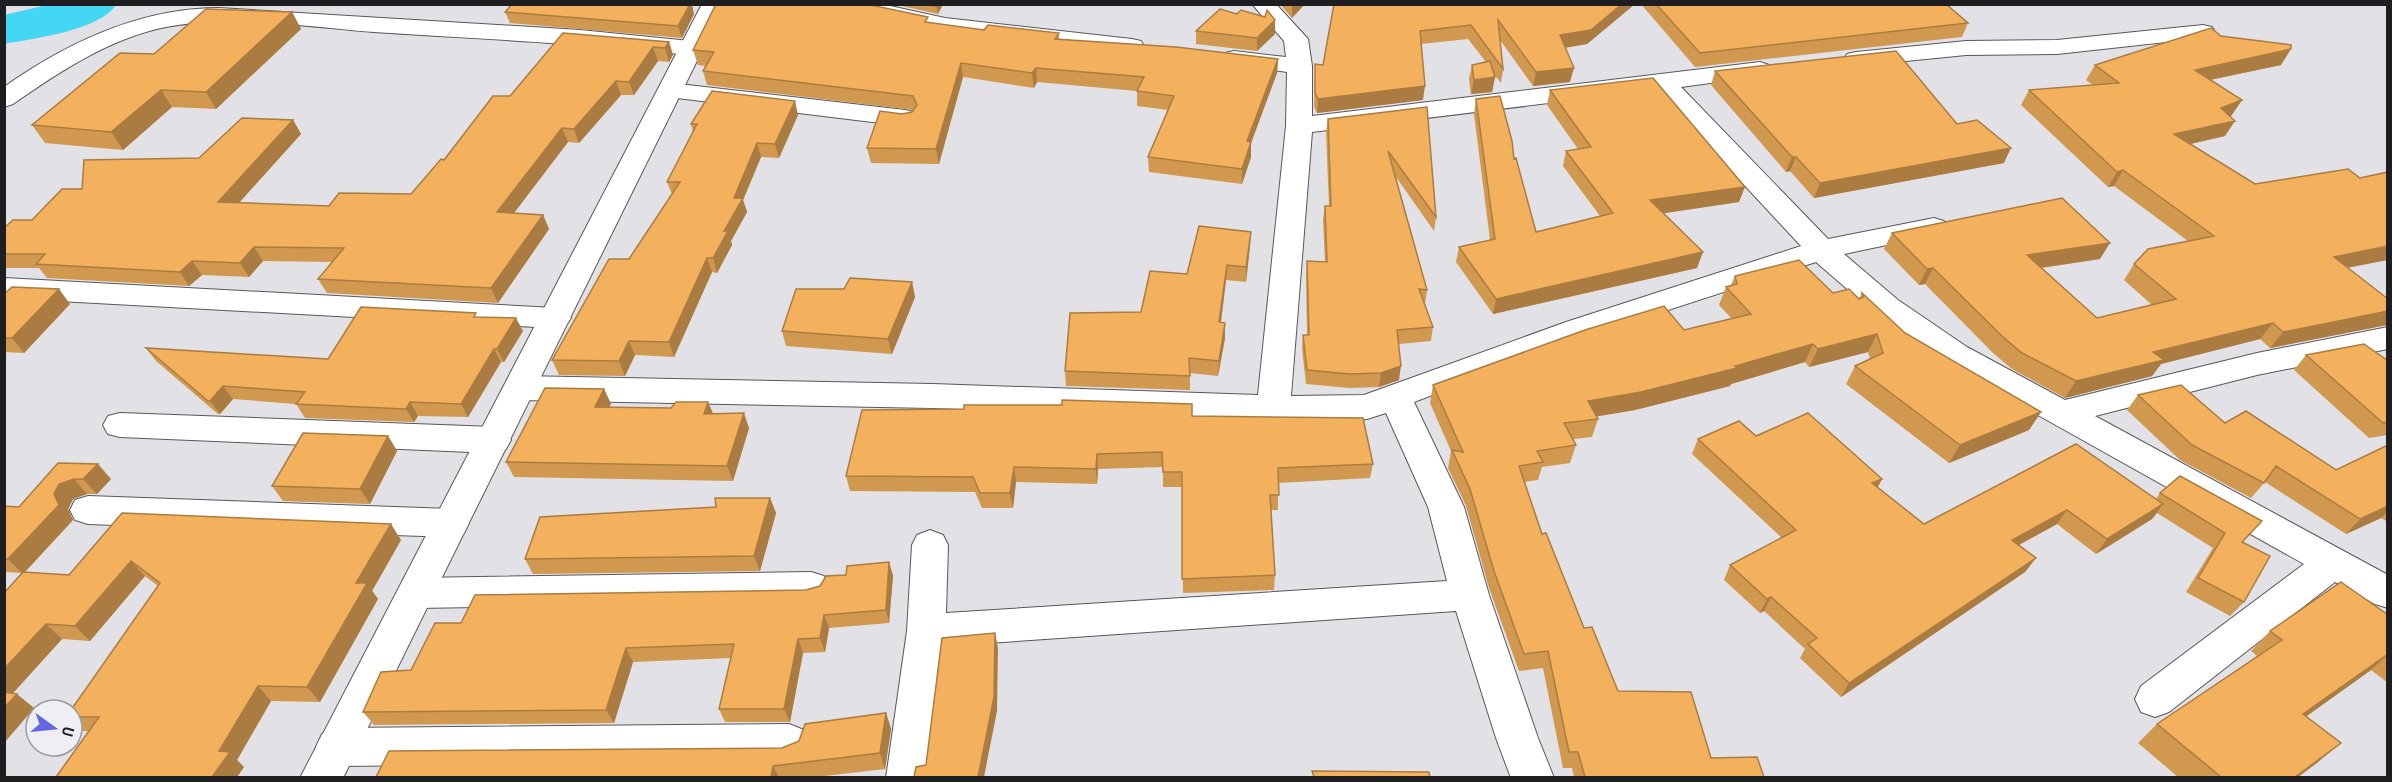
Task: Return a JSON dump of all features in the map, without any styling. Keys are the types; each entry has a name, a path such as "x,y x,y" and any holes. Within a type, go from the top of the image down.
{"street":[{"path":"714,4 329,762 789,743"},
{"path":"825,4 874,10 945,25 1149,48"},
{"path":"1263,4 1296,39 1300,66 1299,126 1273,408"},
{"path":"4,99 54,66 111,37 155,22 188,16 231,15 316,20 547,35 690,48"},
{"path":"1837,62 1950,49 2057,47 2203,32"},
{"path":"1207,55 1300,66"},
{"path":"1299,126 1778,68"},
{"path":"1661,81 1821,250 1887,307 1956,355 2388,593"},
{"path":"670,91 905,118"},
{"path":"520,388 944,397 1273,408 1367,407 1577,329 1821,250 1960,222"},
{"path":"4,288 555,318"},
{"path":"2060,413 2257,364 2388,338"},
{"path":"2356,343 2388,367"},
{"path":"1395,397 1416,438 1446,507 1470,595 1517,738 1533,777"},
{"path":"120,425 494,440"},
{"path":"88,510 451,523"},
{"path":"907,777 926,631 930,545"},
{"path":"2156,699 2333,563"},
{"path":"416,592 811,586"},
{"path":"926,631 1470,595"}],"building":[{"path":"512,4 690,4 678,26 505,12"},
{"path":"716,4 866,4 928,17 925,22 984,30 988,25 1059,33 1055,39 1176,47 1278,59 1247,141 1251,142 1242,169 1148,157 1174,96 1137,91 1144,77 1036,68 1032,73 961,63 936,149 867,148 880,111 902,114 912,112 917,105 913,96 703,71 714,52 693,50"},
{"path":"1334,4 1622,4 1591,30 1560,35 1574,68 1536,72 1498,20 1503,69 1471,25 1420,31 1425,86 1318,99 1315,93 1315,64 1323,65"},
{"path":"1656,4 1946,4 1968,23 1700,53"},
{"path":"206,9 292,12 206,92 161,90 111,132 32,125 120,53 154,54"},
{"path":"1220,9 1237,14 1241,10 1265,17 1267,10 1275,20 1257,38 1196,31"},
{"path":"2211,28 2221,36 2291,45 2291,49 2195,70 2242,100 2221,108 2235,121 2174,134 2255,184 2348,169 2360,178 2388,172 2388,246 2334,257 2388,299 2388,311 2283,332 2273,323 2153,352 2164,360 2076,381 2022,353 1933,268 1927,269 1892,233 2062,198 2110,243 2027,255 2097,318 2176,299 2134,264 2148,249 2214,236 2123,170 2117,172 2029,90 2119,83 2095,65"},
{"path":"563,33 669,42 665,48 653,47 629,82 616,81 574,129 562,128 497,212 543,215 491,288 318,279 344,248 254,247 240,263 192,261 180,272 36,264 45,254 4,254 4,228 13,220 32,220 62,189 82,189 84,160 199,158 242,118 293,120 218,202 329,206 339,193 411,194 441,159 444,160 493,96 510,96"},
{"path":"1896,51 1957,124 1977,120 2011,148 1820,183 1796,157 1792,157 1715,71"},
{"path":"1490,61 1495,77 1474,80 1472,65"},
{"path":"1653,78 1745,187 1650,200 1703,252 1496,299 1459,247 1495,239 1476,99 1500,96 1512,141 1514,159 1516,158 1536,232 1613,213 1566,151 1591,147 1550,90"},
{"path":"712,91 795,101 775,144 757,143 734,198 743,198 724,231 728,231 713,258 707,258 669,342 629,341 619,361 552,360 609,259 629,259 680,182 667,182 697,124 691,124"},
{"path":"1427,107 1436,217 1388,151 1427,290 1419,289 1433,327 1397,330 1401,366 1381,373 1350,374 1307,370 1303,335 1309,335 1307,261 1327,262 1325,206 1331,206 1328,119"},
{"path":"1199,226 1251,232 1246,267 1227,265 1219,322 1225,323 1219,361 1189,358 1190,376 1065,371 1070,313 1141,312 1150,271 1187,274"},
{"path":"1799,260 1833,293 1849,289 1859,299 1863,297 1862,293 1905,333 2041,412 1960,445 1855,366 1883,353 1877,334 1818,349 1813,344 1735,366 1737,368 1641,392 1588,401 1598,419 1564,423 1576,445 1537,451 1543,462 1519,466 1542,534 1546,533 1584,628 1592,627 1618,691 1691,692 1711,758 1757,757 1764,777 1585,777 1578,752 1569,752 1548,651 1524,654 1494,571 1470,489 1452,450 1463,452 1433,385 1585,330 1664,306 1684,330 1751,314 1726,287 1737,284 1735,276"},
{"path":"850,278 912,282 888,339 782,331 796,289 844,289"},
{"path":"12,287 59,289 12,338 4,338 4,294"},
{"path":"361,307 476,313 474,317 516,318 497,349 494,349 461,404 410,402 406,409 296,404 305,392 223,386 208,401 146,348 328,359"},
{"path":"2364,344 2388,361 2388,422 2383,423 2306,355"},
{"path":"2181,385 2225,423 2246,411 2336,470 2388,445 2388,506 2360,519 2276,466 2264,483 2192,445 2138,395"},
{"path":"545,388 604,389 595,407 671,408 676,402 708,402 704,414 744,413 727,466 506,462"},
{"path":"1062,400 1192,404 1192,416 1363,418 1373,464 1278,468 1279,495 1270,495 1275,575 1182,579 1182,472 1163,472 1162,452 1097,454 1096,469 1014,467 1010,493 980,493 973,477 846,476 862,410 964,409 964,405 1062,405"},
{"path":"1808,413 1882,479 1872,483 1924,524 2076,444 2163,504 2107,539 2067,510 2012,540 2036,558 1849,683 1808,644 1817,638 1771,597 1767,599 1730,565 1796,530 1698,439 1739,421 1756,436"},
{"path":"303,433 388,436 360,489 272,486"},
{"path":"58,463 98,464 83,479 74,479 59,484 54,494 59,505 8,559 4,559 4,506 19,507"},
{"path":"2180,476 2262,521 2242,542 2270,556 2244,602 2198,578 2225,533 2160,493"},
{"path":"715,498 770,498 754,556 525,559 540,517 716,507"},
{"path":"122,513 391,524 356,583 367,583 307,687 258,686 219,751 230,752 212,777 56,777 70,758 84,758 84,738 99,717 84,717 84,698 79,698 160,583 131,561 75,626 46,624 4,669 4,593 23,572 69,575"},
{"path":"889,562 886,610 824,615 820,638 798,639 784,709 719,709 734,644 626,648 606,710 363,712 381,672 411,670 435,623 461,623 475,595 806,590 820,586 826,576 846,575 847,566"},
{"path":"2341,582 2388,615 2388,654 2303,714 2341,743 2295,777 2221,777 2157,724 2282,640 2270,631"},
{"path":"995,633 994,697 978,777 914,777 916,767 926,765 942,638"},
{"path":"4,692 17,694 4,708"},
{"path":"886,713 880,753 773,766 771,777 376,777 389,751 782,748 799,741 805,724"},
{"path":"1312,771 1429,772 1430,777 1314,777"}],"waterway":[{"path":"4,30 56,19 94,4"}]}
